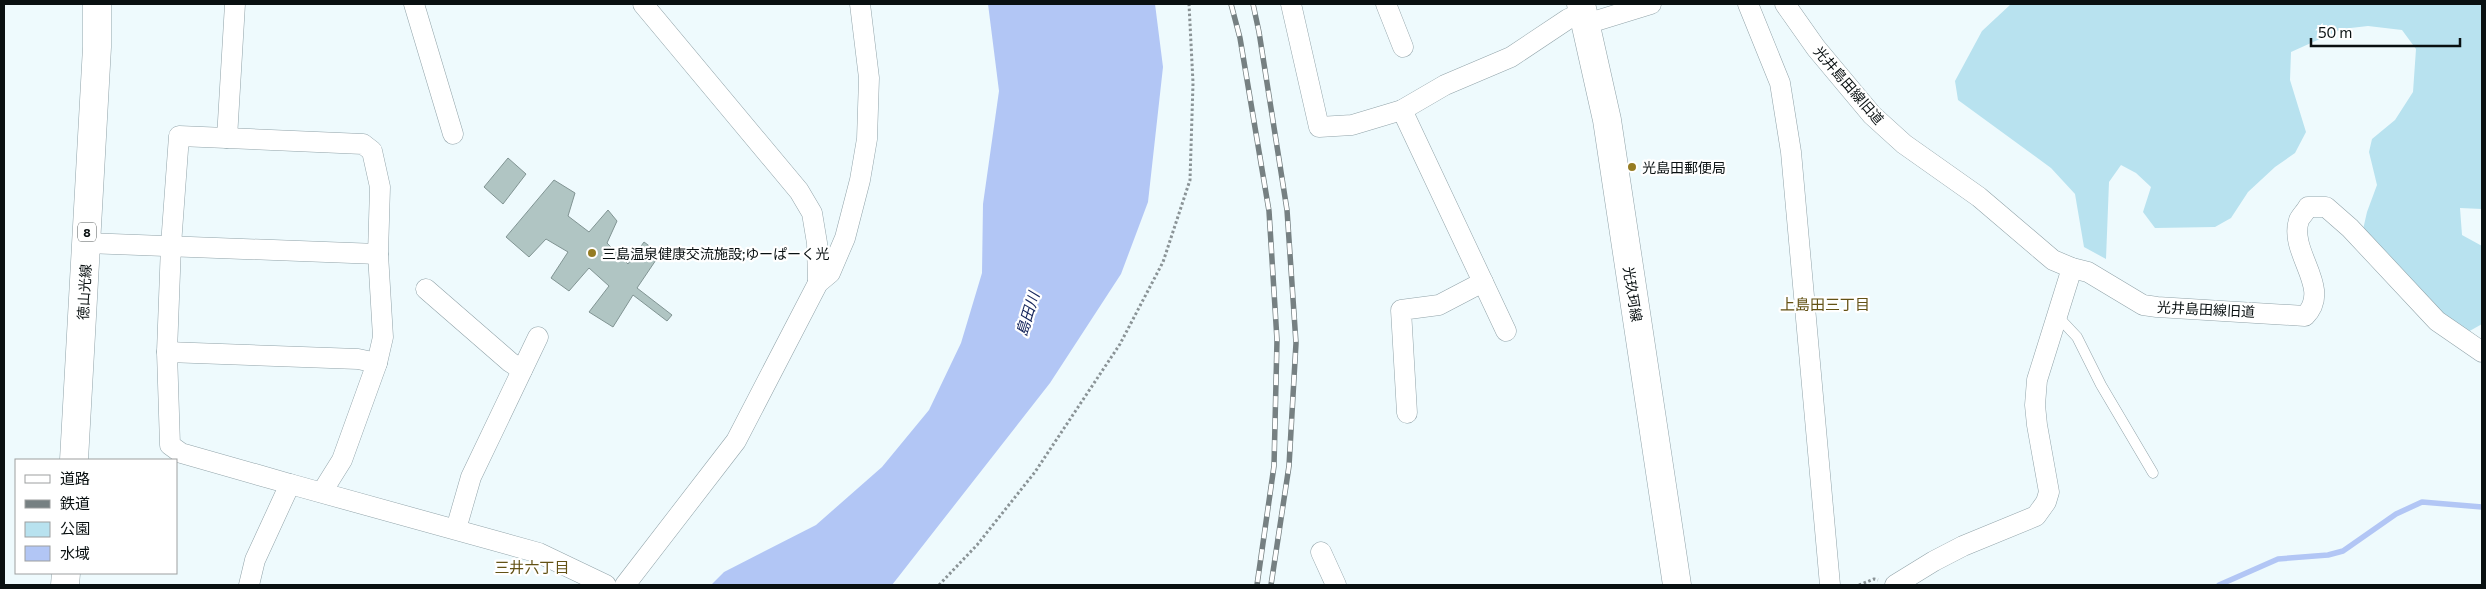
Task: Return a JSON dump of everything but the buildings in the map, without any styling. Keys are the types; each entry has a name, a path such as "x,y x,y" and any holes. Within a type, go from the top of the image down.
{"main road":[{"name":"徳山光線","path":"74,459 97,47 97,4"},
{"name":"光玖珂線","path":"1584,13 1607,120 1677,585"}],"street":[{"path":"227,138 235,4"},
{"path":"414,4 454,134"},
{"path":"643,4 799,191 812,213 817,243 818,283"},
{"path":"625,585 736,441 818,283 830,273 845,238 862,172 866,139 869,78 860,4"},
{"path":"1291,4 1319,127 1352,125 1402,110 1445,85 1511,57 1568,19 1584,13 1651,4"},
{"path":"1386,4 1403,47"},
{"path":"1748,4 1780,82 1791,152 1830,585"},
{"name":"光井島田線旧道","path":"1784,4 1816,48 1872,115 1904,144 1979,197 2053,260 2088,272 2143,305 2305,316 2313,308 2316,294 2299,241 2299,220 2308,207 2326,207 2350,228 2437,321 2482,352"},
{"path":"1402,110 1506,331"},
{"path":"322,492 342,460 377,363 383,337 378,254 380,187 372,151 363,144 179,136 171,245 167,352 170,446 181,453 539,553 606,585"},
{"path":"86,243 378,254"},
{"path":"1895,585 1934,561 2036,516 2046,502 2049,492 2035,405 2037,380 2072,268"},
{"path":"1408,413 1401,310 1439,305 1483,282"},
{"path":"426,289 510,362 522,370"},
{"path":"456,529 471,476 538,337"},
{"path":"167,352 358,359 377,363"},
{"path":"249,585 255,560 290,484"},
{"path":"1321,552 1336,585"}],"lane":[{"path":"2055,318 2062,321 2078,337 2101,385 2153,473"}],"path":[{"path":"939,585 976,545 1035,472 1120,344 1163,262 1190,180 1193,83 1189,4"}],"green space":[{"path":"2011,4 2482,4 2482,209 2460,208 2462,235 2482,246 2482,324 2452,341 2434,329 2430,298 2382,277 2359,247 2367,212 2377,185 2369,152 2372,139 2395,120 2413,92 2416,49 2402,30 2368,26 2342,29 2291,52 2290,80 2306,132 2295,153 2275,167 2248,192 2231,218 2215,227 2155,228 2143,212 2151,187 2136,173 2121,165 2109,182 2106,259 2084,247 2075,194 2051,168 1958,100 1955,81 1982,31"}],"water":[{"name":"島田川","path":"988,4 1155,4 1163,67 1148,202 1121,274 1050,383 892,585 711,585 724,572 816,525 882,467 929,410 961,343 982,273 983,204 999,91"}],"waterway":[{"path":"2219,585 2278,559 2328,555 2343,551 2396,514 2422,502 2482,507"}],"railway":[{"path":"1231,4 1240,38 1269,211 1277,340 1274,466 1257,585"},
{"path":"1253,4 1287,210 1296,343 1289,466 1271,585"}],"place":[{"name":"光島田郵便局","path":"1632,167"},
{"name":"三島温泉健康交流施設;ゆーぱーく光","path":"592,253"}],"district":[{"name":"上島田三丁目","path":"1825,304"},
{"name":"三井六丁目","path":"532,567"}]}
